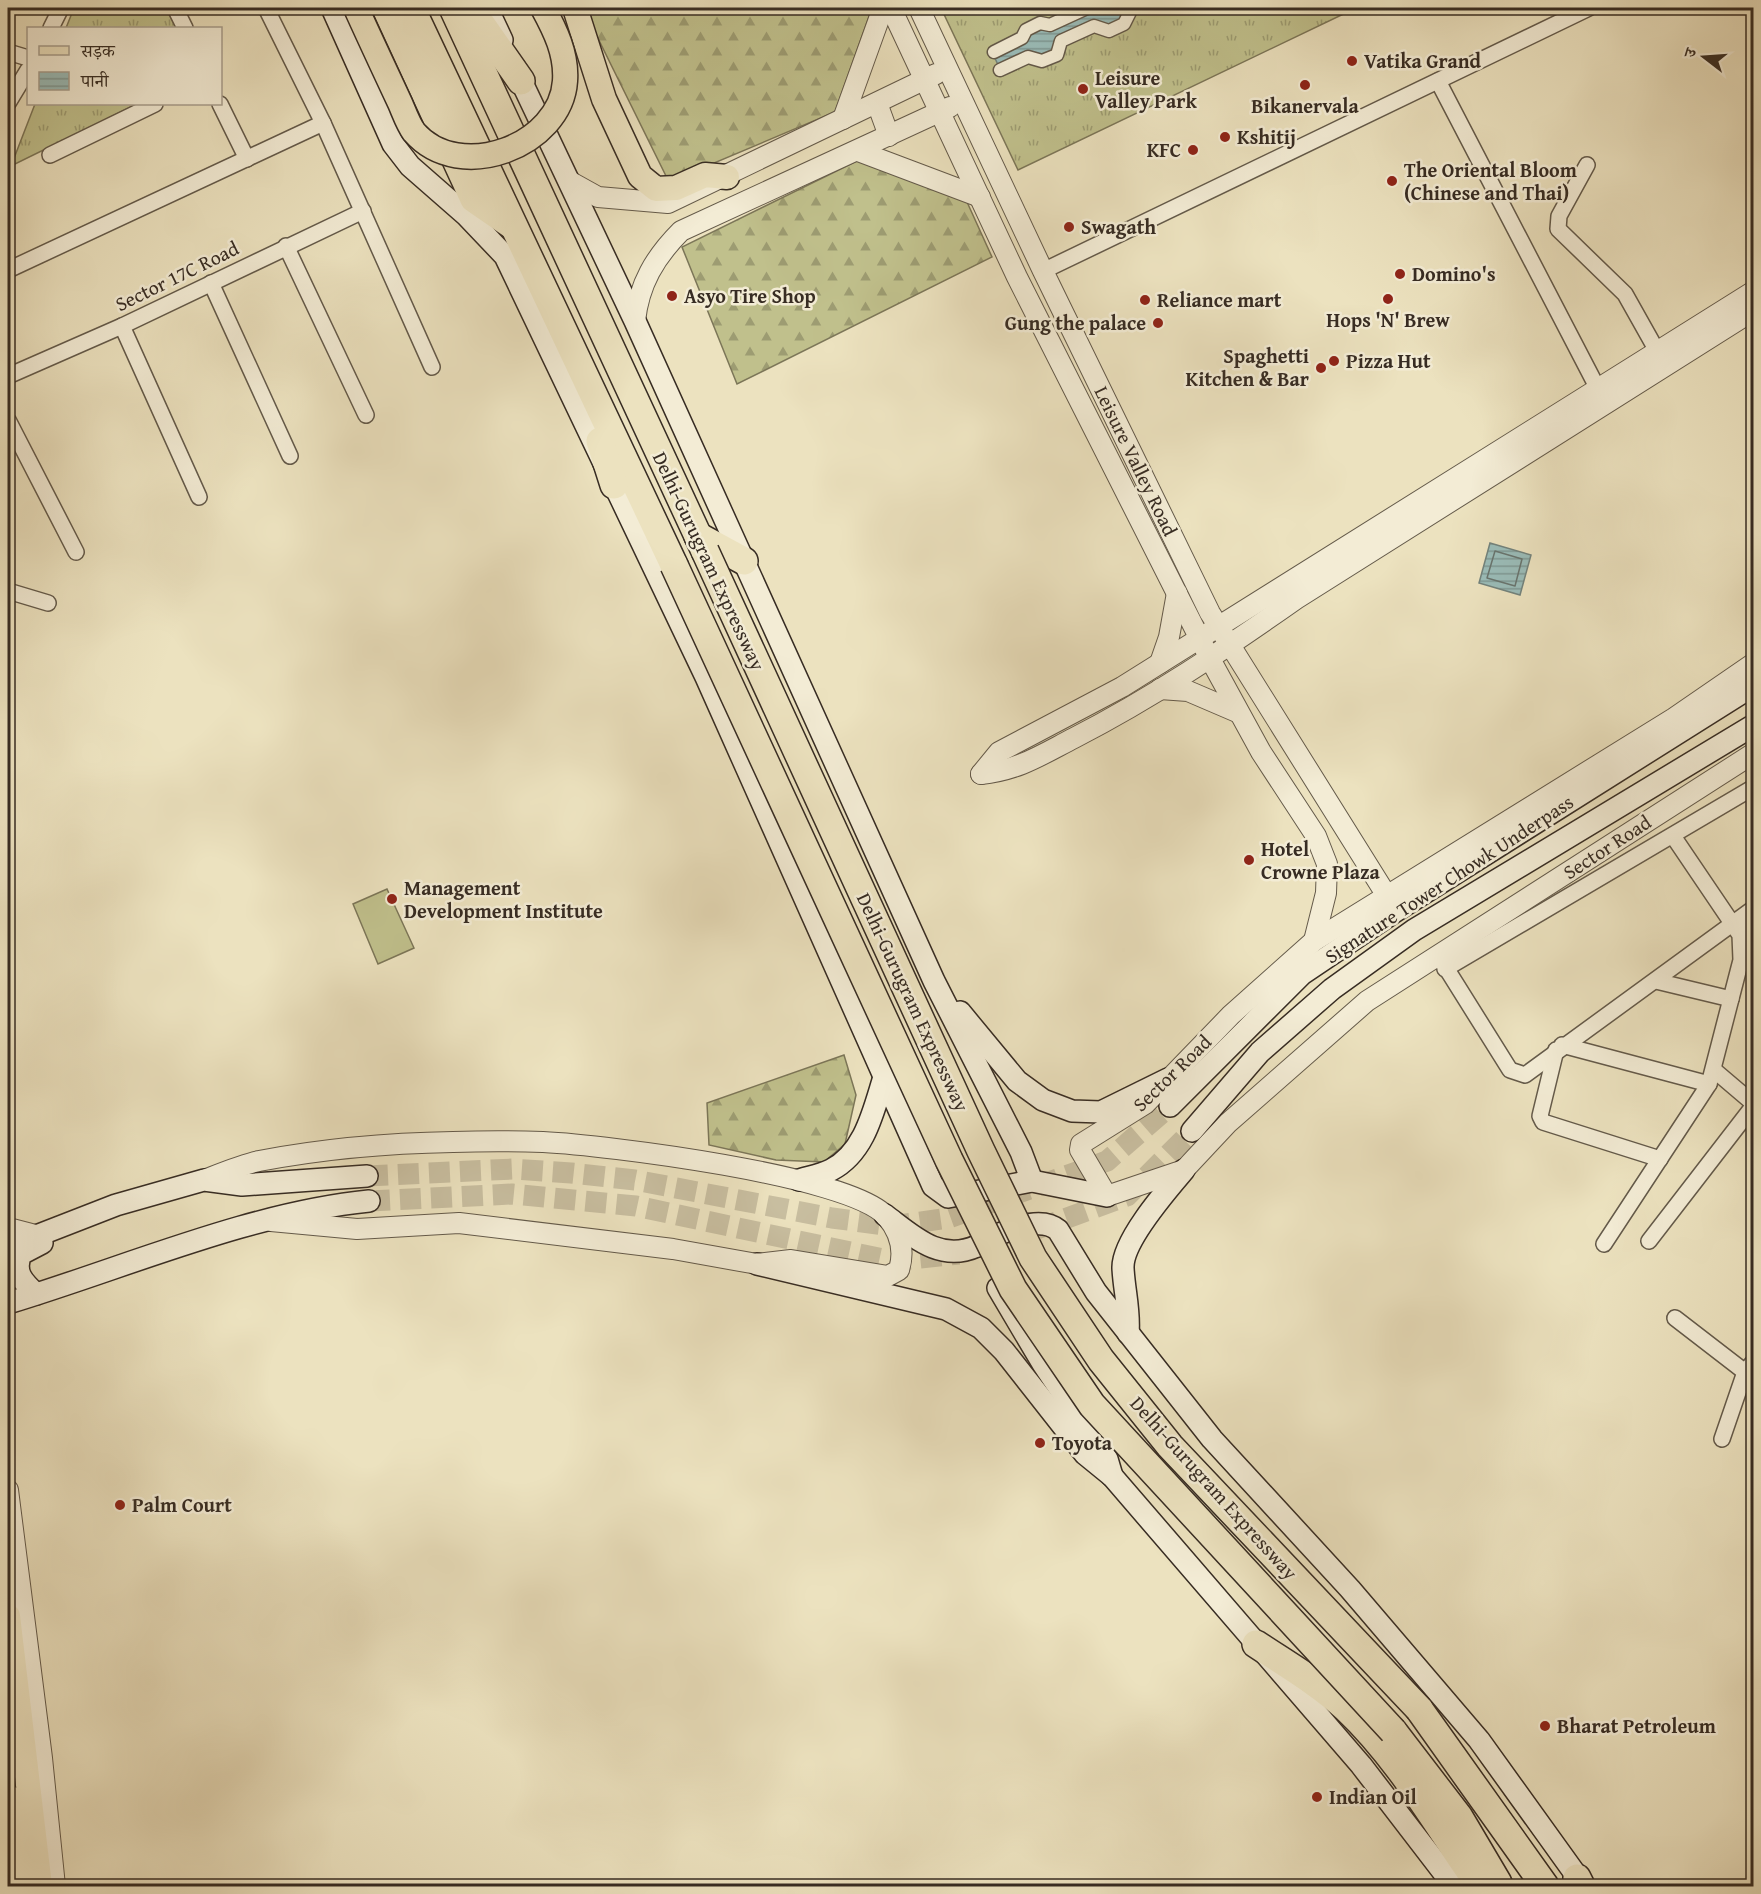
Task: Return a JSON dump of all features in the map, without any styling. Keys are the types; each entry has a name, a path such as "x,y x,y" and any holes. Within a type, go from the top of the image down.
{"highway":[{"path":"386,8 474,199 514,226"},
{"name":"Delhi-Gurugram Expressway","path":"411,8 674,565 949,1160 1012,1289 1092,1405 1393,1731 1459,1817 1500,1887"},
{"name":"Delhi-Gurugram Expressway","path":"453,8 1033,1258 1101,1360 1170,1446 1419,1709 1545,1887"},
{"path":"470,8 521,81"},
{"path":"574,354 614,485"},
{"path":"701,543 744,561"},
{"path":"1256,1644 1327,1692 1352,1714 1387,1754 1471,1873 1486,1887"}],"main road":[{"path":"332,8 393,144 410,166 466,215 505,256 706,677 937,1191 948,1197 1032,1181 1107,1196"},
{"path":"356,8 414,132 440,150 467,159 506,152 531,136 555,112 565,81 560,42 543,8"},
{"path":"488,8 635,321 934,981 1021,1152 1032,1181"},
{"path":"575,8 604,99 640,176 656,189 676,188 705,175 727,177"},
{"path":"681,500 700,465"},
{"name":"Signature Tower Chowk Underpass","path":"1170,1107 1302,974 1397,910 1754,685"},
{"name":"Signature Tower Chowk Underpass","path":"1192,1131 1260,1052 1332,989 1414,930 1754,725"},
{"path":"934,981 1017,1081 1043,1100 1072,1111 1101,1112 1168,1079"},
{"path":"799,1180 830,1170 844,1161 861,1142 872,1117 885,1074"},
{"path":"1128,1333 1123,1265 1148,1214 1184,1170"},
{"path":"8,1247 116,1205 204,1180 242,1185 367,1176"},
{"path":"8,1303 262,1221 329,1204 369,1201"},
{"path":"36,1294 20,1277 17,1269 21,1254 80,1226 116,1205"},
{"path":"885,1215 926,1245 947,1252 965,1251 1036,1223 1049,1223 1058,1230 1096,1292 1212,1439 1350,1590 1479,1740 1581,1884"},
{"path":"976,1246 1043,1364 1107,1459 1112,1476"},
{"path":"757,1264 946,1309 981,1328 1004,1351 1085,1454 1112,1476 1361,1766 1454,1887"},
{"path":"8,1616 40,1887"},
{"path":"8,1739 22,1887"}],"street":[{"path":"52,27 61,8"},
{"path":"175,8 184,27"},
{"path":"266,8 323,123 432,368"},
{"path":"843,119 884,8"},
{"name":"Leisure Valley Road","path":"891,8 980,197 1199,638 1237,712 1316,836 1327,864 1326,893 1314,941"},
{"name":"Leisure Valley Road","path":"919,8 1043,271 1217,627 1387,896"},
{"path":"994,52 1022,39 1026,30 1040,23 1050,25 1087,8"},
{"path":"1000,70 1028,57 1042,61 1057,55 1060,41 1094,26 1109,31 1124,24 1132,8"},
{"path":"1043,271 1589,8"},
{"path":"8,52 27,58"},
{"path":"571,182 598,197 658,204 685,197 948,69"},
{"path":"8,103 27,72"},
{"path":"1438,81 1598,389"},
{"path":"635,321 637,303 659,254 681,231 963,102"},
{"path":"877,103 889,136"},
{"path":"50,155 153,105"},
{"path":"220,105 247,159"},
{"path":"8,270 323,123"},
{"path":"858,151 980,197"},
{"path":"1587,165 1559,216 1558,229 1625,294 1657,351"},
{"name":"Sector 17C Road","path":"8,375 122,326 363,211"},
{"path":"286,246 366,415"},
{"path":"211,283 290,456"},
{"path":"1754,291 1122,687 999,752 981,774 1012,769 1123,713 1229,646 1296,599 1754,310"},
{"path":"122,326 200,497"},
{"path":"8,420 76,552"},
{"path":"8,591 48,603"},
{"path":"1160,663 1169,637 1177,593"},
{"name":"Sector Road","path":"1754,663 1674,718 1314,941 1231,1015 1145,1104 1081,1144 1080,1150 1107,1196 1184,1170 1228,1123 1367,1000 1442,962 1754,753"},
{"path":"1160,689 1188,691 1237,712"},
{"path":"1754,788 1673,836 1442,962 1510,1070 1525,1075 1754,908"},
{"path":"1604,1244 1712,1077 1743,948 1740,935 1673,836"},
{"path":"1731,923 1754,929"},
{"path":"1656,981 1731,999"},
{"path":"1559,1048 1712,1077 1754,1105 1649,1242"},
{"path":"1559,1048 1540,1116 1543,1122 1660,1159"},
{"path":"204,1180 257,1161 351,1149 463,1142 544,1142 605,1148 799,1180 861,1200 885,1215 900,1238 903,1254 899,1270 888,1276 791,1260 757,1264 674,1249 459,1223 357,1229 262,1221"},
{"path":"8,1228 35,1235"},
{"path":"1675,1318 1749,1367 1722,1439"},
{"path":"8,1490 42,1758 55,1887"}],"green space":[{"path":"74,8 173,8 182,27 66,27"},
{"path":"583,8 872,8 835,112 669,182"},
{"name":"Leisure Valley Park","path":"941,8 1356,8 1018,170"},
{"path":"35,105 135,105 11,166"},
{"path":"861,159 967,202 992,257 737,384 682,247"},
{"path":"387,889 414,948 378,964 353,904"},
{"path":"844,1055 856,1095 845,1144 824,1162 776,1160 709,1145 707,1103"}],"water":[{"path":"1087,8 1132,8 1124,24 1094,26 1061,41 1057,55 1028,57 1000,69 993,54 1026,30"},
{"path":"1490,543 1531,555 1520,595 1479,583"}],"tunnel":[{"path":"367,1176 513,1169 571,1173 635,1180 832,1218 892,1226 949,1218 1107,1161 1170,1106"},
{"path":"1037,1229 1127,1196 1192,1131"},
{"path":"369,1201 512,1194 636,1206 892,1261 959,1254"}],"place":[{"name":"Vatika Grand","path":"1352,61"},
{"name":"Bikanervala","path":"1305,85"},
{"name":"Leisure Valley Park","path":"1083,89"},
{"name":"Kshitij","path":"1225,137"},
{"name":"KFC","path":"1193,150"},
{"name":"The Oriental Bloom (Chinese and Thai)","path":"1392,181"},
{"name":"Swagath","path":"1069,227"},
{"name":"Domino's","path":"1400,274"},
{"name":"Asyo Tire Shop","path":"672,296"},
{"name":"Hops 'N' Brew","path":"1388,299"},
{"name":"Reliance mart","path":"1145,300"},
{"name":"Gung the palace","path":"1158,323"},
{"name":"Pizza Hut","path":"1334,361"},
{"name":"Spaghetti Kitchen & Bar","path":"1321,368"},
{"name":"Hotel Crowne Plaza","path":"1249,860"},
{"name":"Management Development Institute","path":"392,899"},
{"name":"Toyota","path":"1040,1443"},
{"name":"Palm Court","path":"120,1505"},
{"name":"Bharat Petroleum","path":"1545,1726"},
{"name":"Indian Oil","path":"1317,1797"}]}
